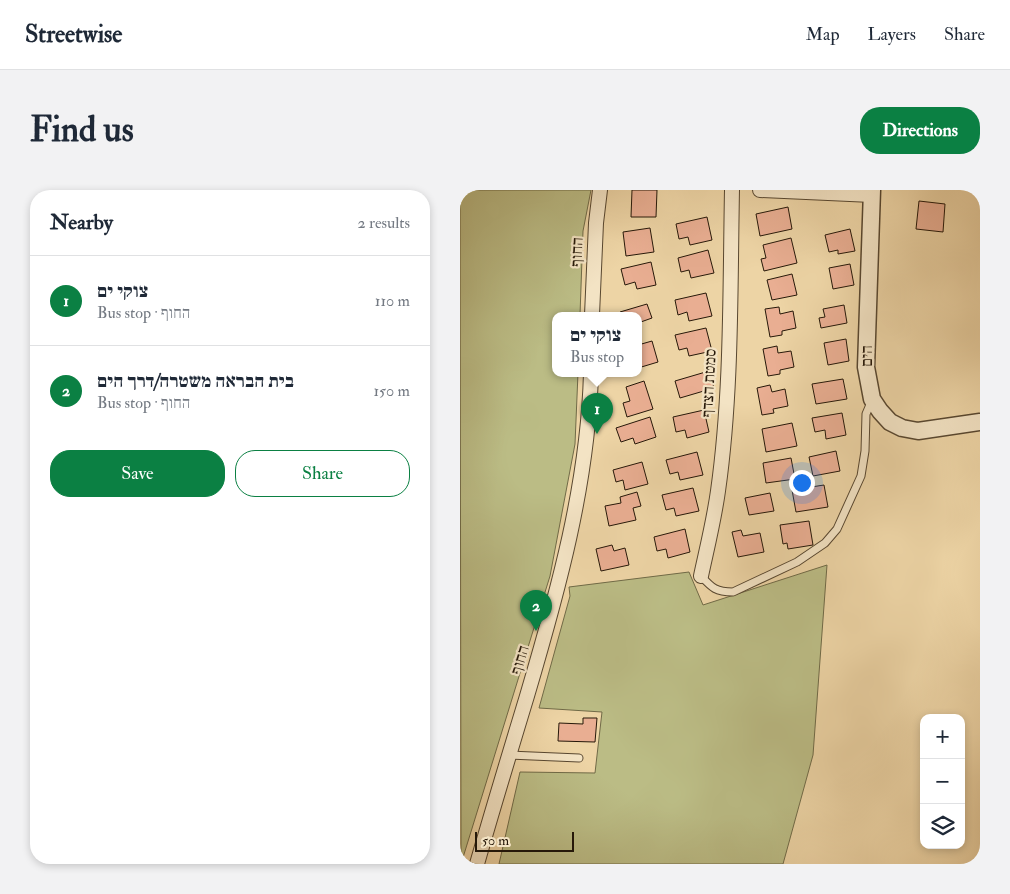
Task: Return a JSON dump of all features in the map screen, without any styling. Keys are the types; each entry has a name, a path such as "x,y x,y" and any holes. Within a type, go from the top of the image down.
{"street":[{"name":"החוף","path":"592,312 596,223 600,190"},
{"name":"סמטת הצדף","path":"701,576 718,491 724,436 729,350 732,190"},
{"path":"760,190 872,192"},
{"name":"הים","path":"872,192 866,367 872,399 890,422 902,428 918,431 980,422"},
{"name":"החוף","path":"477,864 546,631 570,532 583,465 591,377"}],"lane":[{"path":"701,576 712,588 722,592 733,592 797,562 824,543 837,529 861,476 865,451 866,414 872,399"},
{"path":"509,755 579,758"}],"green space":[{"path":"460,190 591,190 583,231 580,312 552,312 552,377 578,377 575,444 550,576 461,864"},
{"path":"827,565 813,755 783,864 499,864 520,772 595,773 602,712 539,708 570,596 569,587 689,572 703,605"}],"building":[{"path":"632,190 657,190 656,217 631,217"},
{"path":"919,201 945,204 943,232 916,229"},
{"path":"788,207 792,229 760,236 756,214"},
{"path":"707,217 712,240 690,245 688,237 679,239 676,224"},
{"path":"650,228 654,252 626,256 623,232"},
{"path":"850,229 855,251 838,254 838,250 829,252 825,235"},
{"path":"791,238 797,263 764,271 761,259 766,258 763,245"},
{"path":"708,250 714,273 691,278 689,270 681,272 678,258"},
{"path":"651,262 656,285 637,289 635,282 625,285 621,269"},
{"path":"850,264 854,285 833,289 829,268"},
{"path":"792,274 797,295 772,300 767,280"},
{"path":"706,293 712,316 689,321 687,312 678,315 675,300"},
{"path":"647,304 652,318 642,322 642,312 620,312"},
{"path":"844,305 847,323 821,328 819,318 825,317 823,309"},
{"path":"779,307 780,314 793,311 796,328 782,331 782,335 770,337 765,309"},
{"path":"706,328 712,351 689,356 687,348 679,350 675,335"},
{"path":"846,339 849,361 828,365 824,343"},
{"path":"652,341 658,362 642,367 642,344"},
{"path":"777,346 778,353 791,351 794,367 780,370 780,374 768,376 763,349"},
{"path":"709,371 714,388 680,398 675,381"},
{"path":"843,379 847,399 816,404 812,384"},
{"path":"644,381 653,409 627,417 623,403 630,401 626,387"},
{"path":"770,385 772,392 785,389 788,406 773,409 774,413 762,415 757,388"},
{"path":"704,410 709,432 687,438 685,430 676,432 673,417"},
{"path":"842,413 846,435 826,439 825,430 815,432 812,418"},
{"path":"650,417 656,437 635,444 633,438 621,442 616,428"},
{"path":"792,423 797,446 766,452 762,429"},
{"path":"836,451 840,471 813,476 809,457"},
{"path":"697,452 703,475 680,480 678,472 670,474 666,460"},
{"path":"791,458 795,479 766,483 763,463"},
{"path":"642,462 648,484 625,490 623,480 616,482 613,470"},
{"path":"824,485 828,507 796,512 792,490"},
{"path":"693,488 699,511 676,516 674,508 666,510 662,495"},
{"path":"637,492 641,506 633,508 636,520 609,526 605,506 621,503 620,497"},
{"path":"770,493 774,511 749,515 745,498"},
{"path":"809,521 813,545 788,549 787,543 783,544 780,525"},
{"path":"685,529 690,552 668,558 666,549 657,551 654,537"},
{"path":"741,530 743,536 760,533 764,552 738,557 732,532"},
{"path":"612,545 614,551 625,548 629,565 601,571 596,549"},
{"path":"583,718 597,718 595,742 558,741 559,723 583,724"}],"place":[{"name":"צוקי ים","path":"597,434"},
{"name":"בית הבראה משטרה/דרך הים","path":"536,631"}]}
